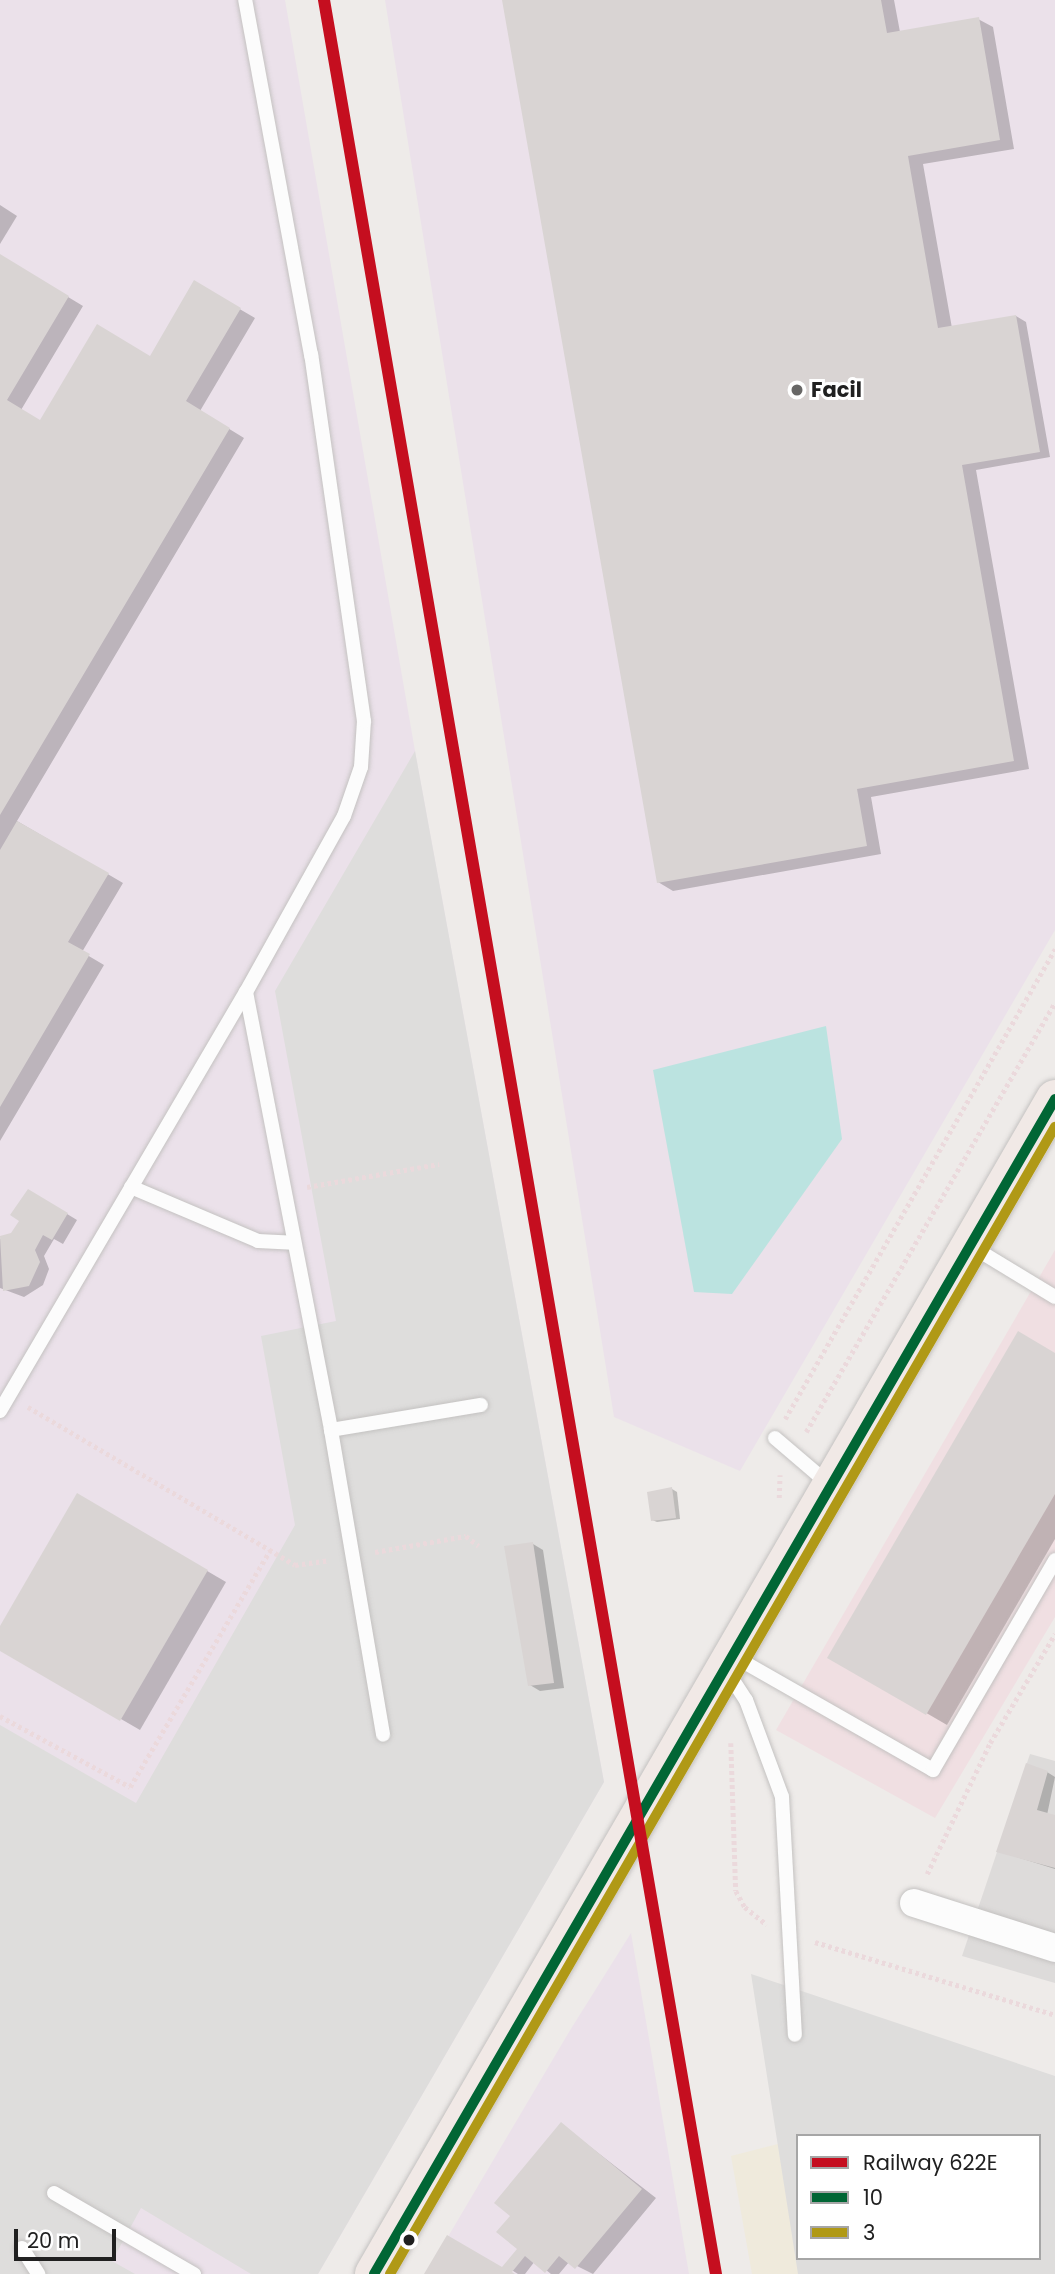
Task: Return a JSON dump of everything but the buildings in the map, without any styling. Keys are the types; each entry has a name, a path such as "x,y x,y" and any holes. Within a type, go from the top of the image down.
{"main road":[{"path":"374,2274 1055,1099"}],"street":[{"path":"914,1903 1055,1948"}],"lane":[{"path":"0,1411 246,992 344,816 360,767 364,721 311,355 245,0"},
{"path":"246,992 282,1192 331,1430 383,1735"},
{"path":"131,1187 258,1241 293,1243"},
{"path":"970,1245 1055,1297"},
{"path":"331,1430 481,1405"},
{"path":"775,1438 831,1486"},
{"path":"729,1662 933,1770 1055,1560"},
{"path":"729,1662 782,1797 792,1935 795,2035"},
{"path":"54,2193 194,2274"},
{"path":"22,2248 38,2274"}],"path":[{"path":"775,1438 1055,949"},
{"path":"793,1453 1055,1003"},
{"path":"282,1192 439,1164"},
{"path":"9,1395 295,1565 466,1536 479,1546"},
{"path":"0,1716 130,1787 270,1550"},
{"path":"914,1903 990,1743 1055,1634"},
{"path":"731,1743 736,1891 760,1922 792,1935 1055,2015"}],"shaded area":[{"path":"0,0 285,0 415,751 604,1782 318,2274 0,2274"},
{"path":"385,0 1055,0 1055,930 740,1471 614,1417"},
{"path":"415,751 604,1782 318,2274 251,2274 141,2208 112,2261 135,2274 0,2274 0,1725 136,1803 295,1525 261,1336 336,1321 275,991"},
{"path":"1055,1250 1055,1617 935,1818 776,1730"},
{"path":"1030,1754 1055,1761 1055,1983 962,1956"},
{"path":"631,1933 689,2274 426,2274 569,2032"},
{"path":"751,1974 1055,2076 1055,2274 798,2274"},
{"path":"778,2144 799,2274 752,2274 731,2156"}],"water":[{"path":"826,1026 842,1139 732,1294 694,1292 653,1070"}],"rail line":[{"name":"622E","path":"324,0 716,2274"}],"transit line":[{"name":"10","path":"374,2274 1055,1099"},
{"name":"3","path":"390,2274 1055,1127"}],"place":[{"name":"Facil","path":"797,390"}]}
